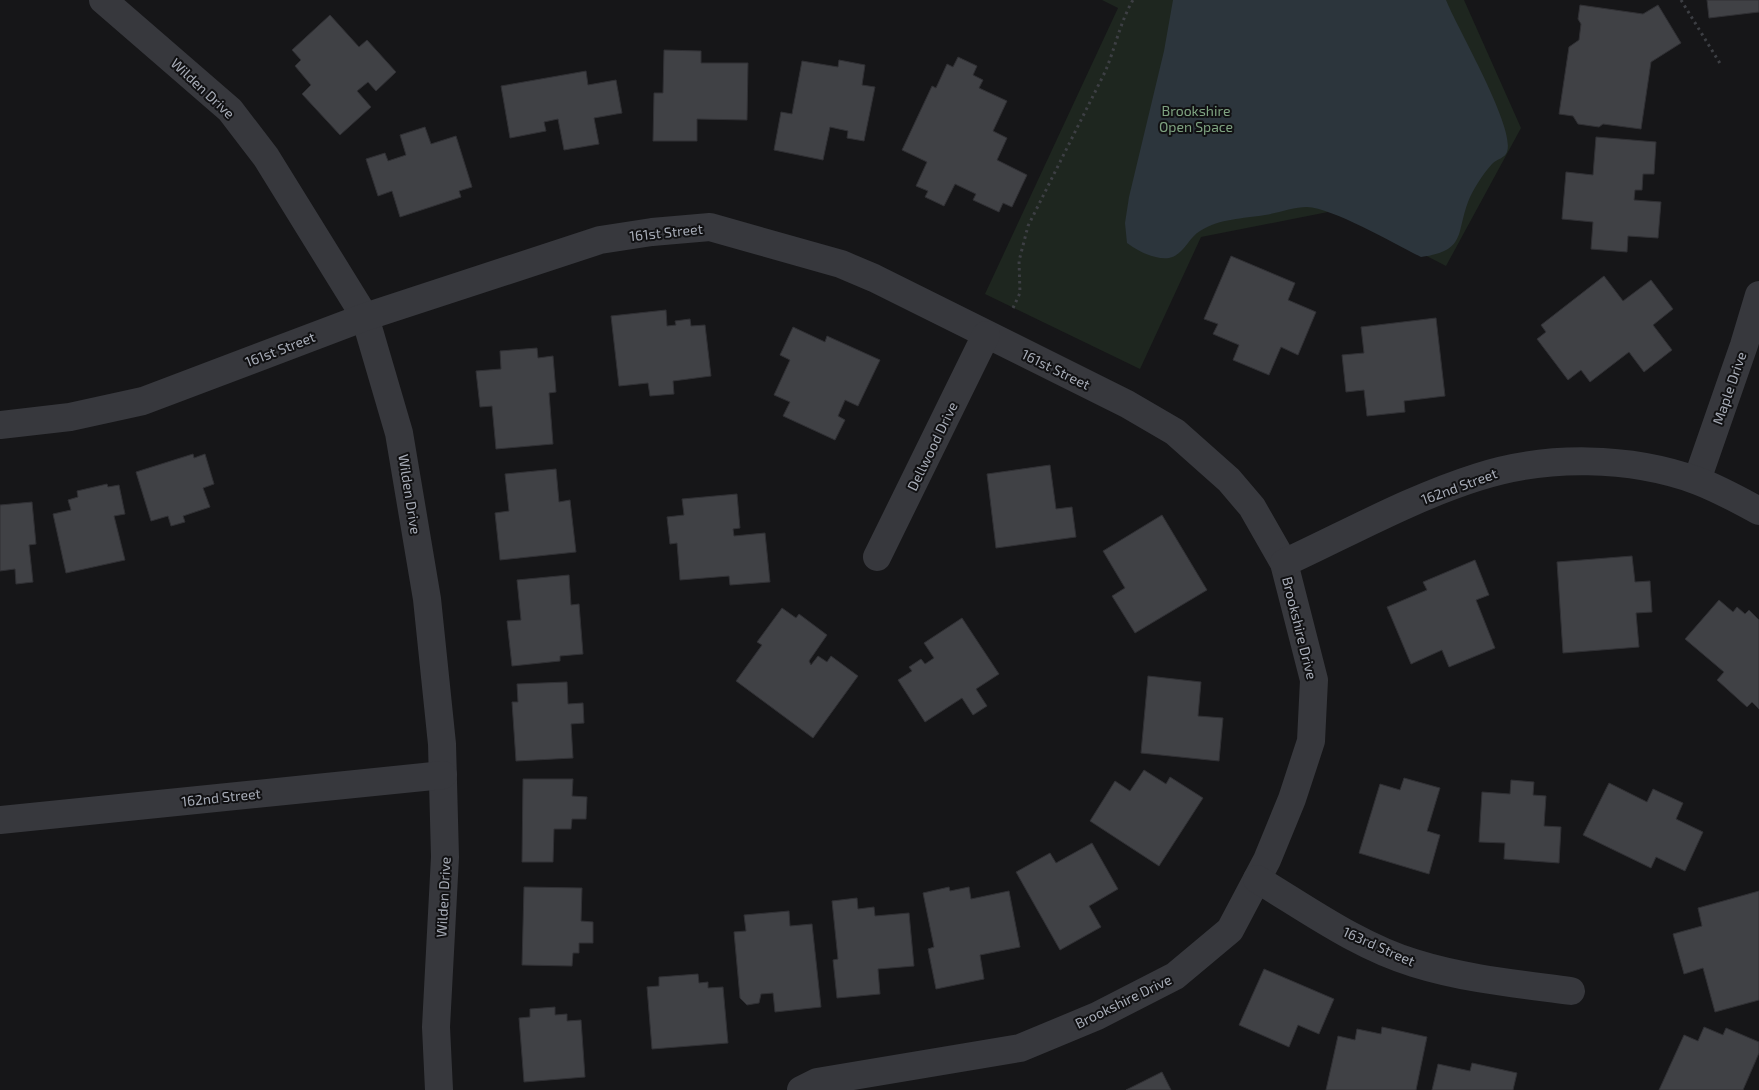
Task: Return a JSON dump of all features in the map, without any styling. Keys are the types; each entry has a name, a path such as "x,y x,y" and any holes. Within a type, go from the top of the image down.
{"street":[{"name":"Wilden Drive","path":"103,0 230,110 266,157 365,317 400,433 427,599 442,744 445,857 436,1026 439,1090"},
{"name":"161st Street","path":"0,425 70,417 143,401 365,317 600,240 652,232 710,227 840,264 1127,404 1175,432 1229,480 1252,507 1284,563"},
{"name":"Maple Drive","path":"1697,480 1744,346 1759,295"},
{"name":"Dellwood Drive","path":"877,557 986,335"},
{"name":"162nd Street","path":"1284,563 1426,497 1478,476 1528,465 1582,462 1638,466 1697,480 1759,510"},
{"name":"Brookshire Drive","path":"801,1090 817,1082 1020,1048 1097,1016 1175,976 1230,930 1257,879 1292,799 1311,741 1314,680 1284,563"},
{"name":"162nd Street","path":"0,820 443,775"},
{"name":"163rd Street","path":"1257,879 1355,938 1414,963 1494,980 1571,991"}],"path":[{"path":"1013,308 1020,293 1019,261 1022,243 1028,226 1105,72 1115,49 1121,26 1134,0"},
{"path":"1681,0 1721,65"}],"green space":[{"name":"Brookshire Open Space","path":"1102,0 1464,0 1521,128 1446,266 1338,210 1201,237 1140,369 985,294 1118,8"}],"shaded area":[{"name":"Brookshire Open Space","path":"1173,0 1446,0 1495,101 1507,140 1506,154 1492,164 1473,192 1464,213 1460,232 1452,245 1446,250 1421,257 1348,220 1332,213 1307,207 1216,224 1200,231 1178,254 1169,258 1158,258 1127,243 1125,223 1129,197 1164,51"}],"building":[{"path":"1707,0 1759,0 1759,12 1709,18"},
{"path":"1580,5 1643,14 1658,5 1681,43 1651,62 1641,129 1603,124 1599,127 1578,124 1573,116 1559,114 1569,47 1579,40 1581,24 1578,19"},
{"path":"330,15 359,47 367,40 396,72 376,91 368,82 357,91 371,107 340,135 302,94 311,85 295,66 301,60 292,50"},
{"path":"664,50 701,51 701,63 748,63 747,120 697,119 697,141 653,141 654,93 663,93"},
{"path":"958,57 977,66 973,75 983,80 979,88 1007,101 993,131 1007,138 997,160 1027,175 1012,207 1003,203 999,212 973,200 976,194 955,184 944,206 925,197 928,191 916,186 927,162 902,150 932,86 936,88 947,64 953,67"},
{"path":"839,60 865,65 862,85 875,87 864,141 847,138 848,131 830,127 823,160 774,150 781,112 792,114 802,61 838,67"},
{"path":"586,71 588,85 616,80 622,113 594,118 599,144 564,150 558,119 544,122 546,131 510,138 501,86"},
{"path":"425,127 431,144 456,136 472,187 459,191 461,197 400,217 392,191 378,196 366,159 385,153 388,161 406,155 400,135"},
{"path":"1596,137 1656,142 1654,174 1643,174 1642,190 1635,190 1634,200 1661,202 1658,238 1628,236 1627,252 1591,249 1593,222 1562,219 1566,172 1593,175"},
{"path":"1231,256 1295,283 1288,300 1316,312 1298,355 1281,347 1269,375 1233,360 1239,345 1213,334 1218,324 1204,319"},
{"path":"1604,276 1623,301 1651,280 1673,309 1653,325 1672,350 1644,372 1629,352 1590,382 1581,370 1568,380 1537,339 1546,332 1541,325"},
{"path":"666,310 667,326 676,325 675,321 690,319 691,326 705,325 711,376 673,381 674,394 650,396 648,383 619,386 611,316"},
{"path":"1436,318 1445,396 1404,401 1405,412 1367,416 1364,390 1346,392 1342,355 1364,353 1361,327"},
{"path":"793,327 825,342 827,336 880,360 858,406 845,400 838,416 845,420 835,440 783,416 790,402 774,395 790,360 780,355"},
{"path":"537,348 538,358 553,356 556,392 549,393 553,444 496,449 492,406 480,407 476,371 501,369 500,351"},
{"path":"193,454 194,458 205,454 214,484 203,488 210,507 183,516 185,522 171,526 168,516 151,521 136,472"},
{"path":"1050,465 1056,509 1072,507 1076,537 996,548 987,474"},
{"path":"556,469 559,502 570,500 576,552 500,560 495,513 509,511 505,474"},
{"path":"107,484 108,487 119,485 125,514 114,516 125,560 66,573 53,514 71,510 68,500 78,497 77,491"},
{"path":"737,494 740,528 733,529 734,536 765,533 770,582 730,585 729,576 680,580 677,543 670,544 667,517 684,515 682,499"},
{"path":"32,502 36,544 29,545 33,582 16,584 15,569 0,571 0,505"},
{"path":"1162,515 1207,590 1135,633 1112,596 1125,588 1103,551"},
{"path":"1632,556 1635,582 1650,581 1652,612 1636,613 1639,647 1563,653 1557,562"},
{"path":"1475,560 1489,595 1476,600 1495,648 1449,667 1442,650 1411,664 1387,607 1427,590 1423,582"},
{"path":"569,575 571,605 579,604 583,654 560,656 560,661 512,666 507,621 521,620 517,580"},
{"path":"1719,600 1733,612 1737,607 1745,614 1749,610 1759,620 1759,709 1752,702 1747,707 1717,680 1724,672 1685,639"},
{"path":"782,608 796,618 799,614 827,635 809,661 811,665 818,656 827,662 831,656 858,676 813,738 736,681 762,645 757,642"},
{"path":"962,618 999,674 976,689 987,706 973,715 962,698 925,722 898,680 912,671 909,667 921,659 925,664 934,658 924,643"},
{"path":"1148,676 1201,682 1198,716 1223,718 1219,761 1141,753"},
{"path":"567,682 568,704 583,703 584,723 571,724 573,758 516,761 512,702 518,702 517,684"},
{"path":"1144,770 1166,784 1170,777 1203,798 1159,866 1090,821 1115,781 1130,791"},
{"path":"1404,778 1440,788 1427,831 1440,835 1429,874 1359,853 1380,784 1400,790"},
{"path":"523,779 573,779 572,796 587,797 586,819 572,819 571,829 554,829 553,862 522,862"},
{"path":"1511,780 1534,782 1533,795 1546,796 1544,826 1561,827 1559,863 1504,859 1505,843 1479,842 1482,792 1510,794"},
{"path":"1609,783 1647,802 1653,789 1683,803 1676,819 1703,832 1685,871 1656,857 1651,868 1583,835"},
{"path":"1092,843 1118,889 1089,906 1101,927 1060,950 1016,872 1050,853 1056,863"},
{"path":"524,887 582,888 581,921 593,922 593,943 579,943 579,953 573,953 572,966 522,965"},
{"path":"949,887 950,891 969,887 971,899 1009,891 1020,947 980,955 984,979 936,989 928,949 934,947 923,893"},
{"path":"1759,891 1759,1000 1715,1012 1703,968 1684,974 1673,934 1702,926 1698,908"},
{"path":"857,898 858,909 874,907 875,916 909,913 914,966 878,969 880,994 837,998 833,960 838,959 832,901"},
{"path":"789,911 790,926 812,924 821,1007 775,1012 773,993 761,994 759,1003 747,1005 740,998 734,932 746,931 744,915"},
{"path":"1264,969 1334,999 1319,1034 1298,1025 1289,1047 1239,1025"},
{"path":"698,974 699,983 708,982 708,988 723,987 728,1043 652,1049 647,987 659,986 659,977"},
{"path":"555,1007 555,1015 567,1014 567,1021 581,1020 585,1077 524,1082 519,1018 530,1017 530,1009"},
{"path":"1382,1027 1427,1037 1416,1090 1326,1090 1338,1036 1355,1040 1357,1029 1381,1034"},
{"path":"1704,1027 1723,1035 1726,1028 1759,1042 1759,1053 1743,1090 1659,1090 1684,1035 1698,1041"},
{"path":"1472,1063 1517,1073 1513,1090 1432,1090 1438,1064 1470,1071"},
{"path":"1162,1072 1171,1090 1126,1090"}]}
